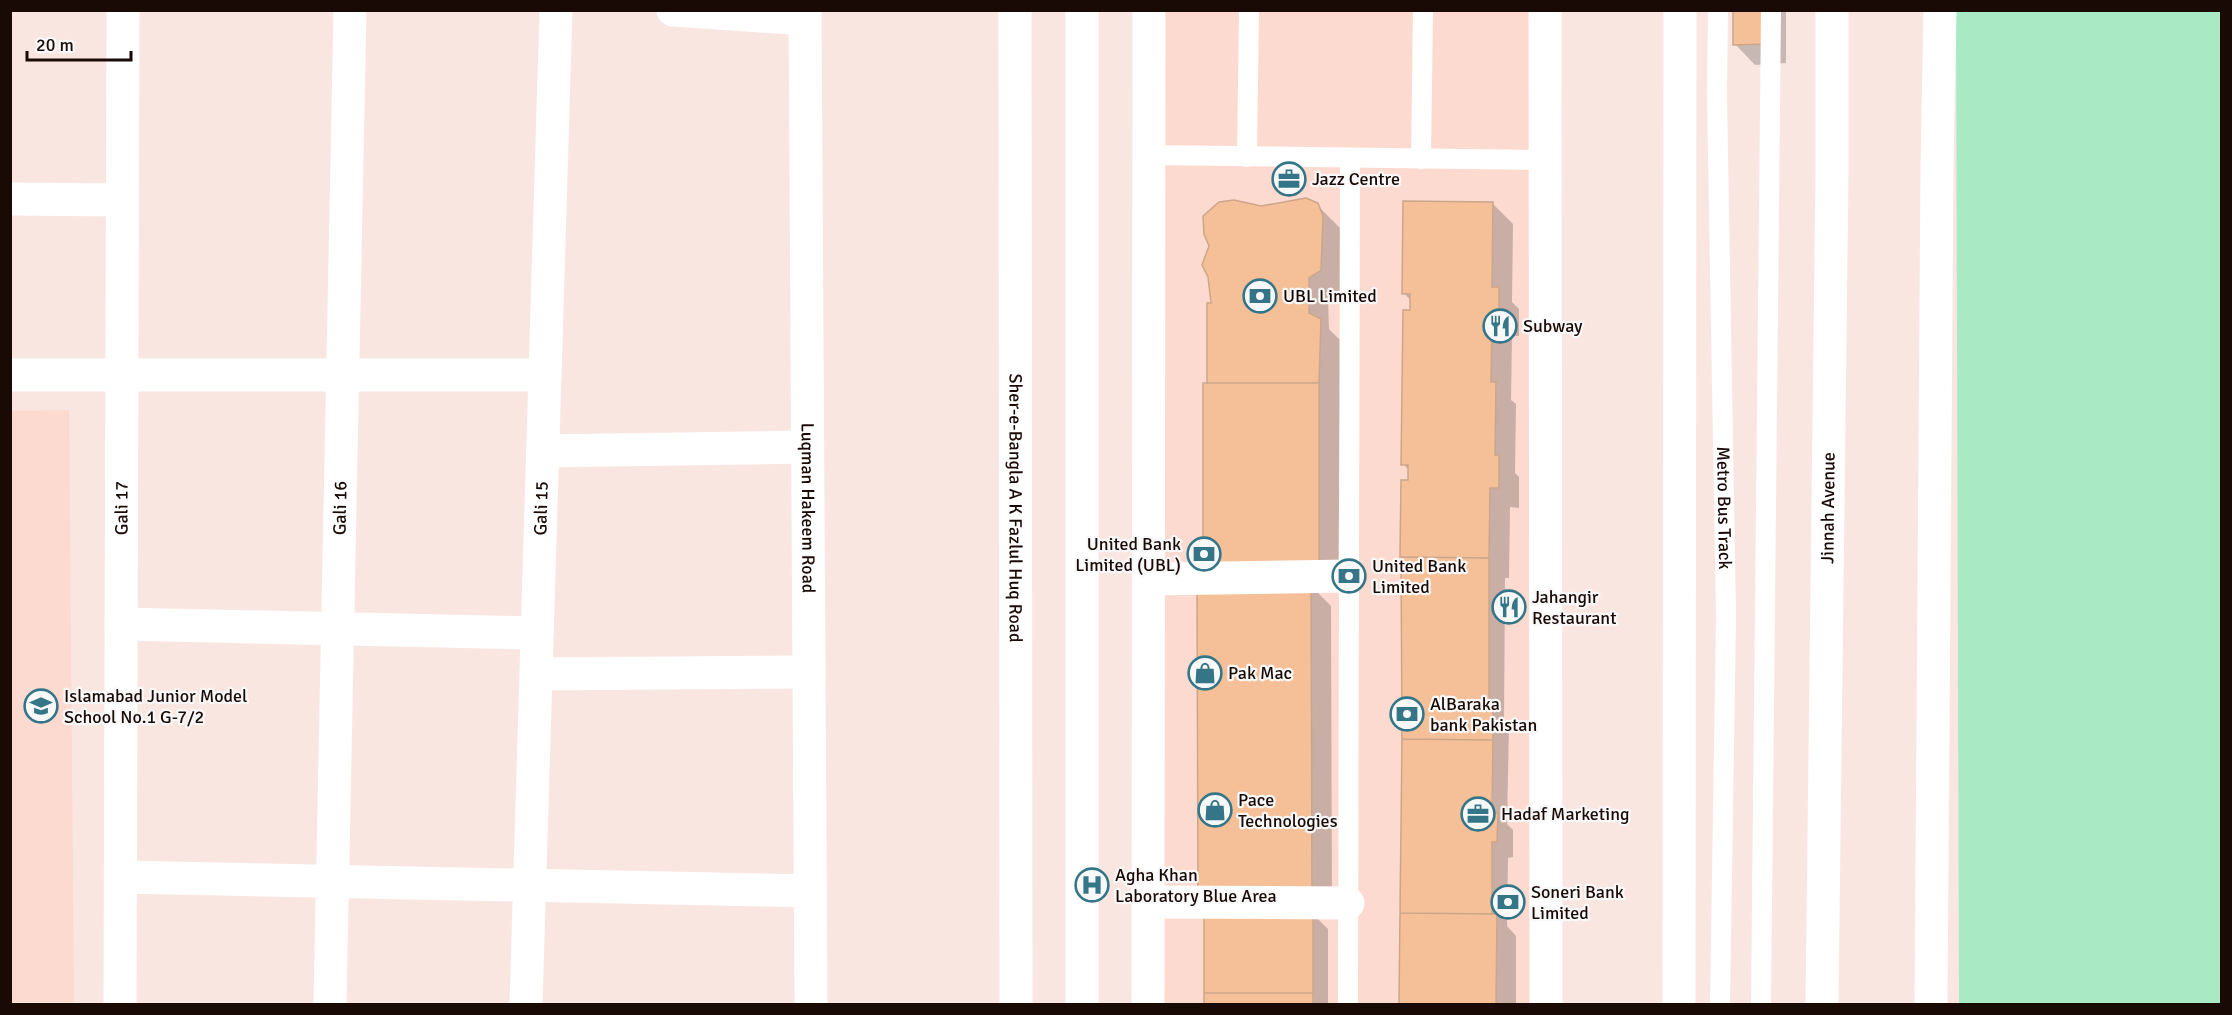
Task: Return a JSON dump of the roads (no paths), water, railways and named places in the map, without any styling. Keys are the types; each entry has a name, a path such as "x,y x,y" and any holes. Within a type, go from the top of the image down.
{"street":[{"name":"Gali 17","path":"120,1005 123,10"},
{"name":"Gali 16","path":"330,1005 350,10"},
{"name":"Gali 15","path":"526,1005 556,10"},
{"path":"673,10 805,15"},
{"name":"Sher-e-Bangla A K Fazlul Huq Road","path":"1015,10 1016,1005"},
{"path":"1082,10 1082,1005"},
{"path":"1148,1005 1149,10"},
{"path":"1545,10 1546,1005"},
{"path":"1679,1005 1680,10"},
{"name":"Jinnah Avenue","path":"1822,1005 1832,10"},
{"path":"1931,1005 1936,190 1940,10"},
{"name":"Luqman Hakeem Road","path":"805,15 807,672 811,1005"},
{"path":"10,199 122,200"},
{"path":"10,375 545,375"},
{"path":"543,451 807,447"},
{"path":"1149,579 1349,576"},
{"path":"121,624 537,633"},
{"path":"536,674 807,672"},
{"path":"121,877 810,891"},
{"path":"1148,902 1348,903"}],"lane":[{"path":"1247,157 1249,10"},
{"path":"1420,159 1423,10"},
{"name":"Metro Bus Track","path":"1718,10 1717,120 1726,617 1720,1005"},
{"path":"1761,1005 1771,10"},
{"path":"1149,155 1545,160"},
{"path":"1348,1005 1350,158"}],"place":[{"name":"Jazz Centre","path":"1289,179"},
{"name":"UBL Limited","path":"1260,296"},
{"name":"Subway","path":"1500,326"},
{"name":"United Bank Limited (UBL)","path":"1204,554"},
{"name":"United Bank Limited","path":"1349,576"},
{"name":"Jahangir Restaurant","path":"1509,607"},
{"name":"Pak Mac","path":"1205,673"},
{"name":"Islamabad Junior Model School No.1 G-7/2","path":"41,706"},
{"name":"AlBaraka bank Pakistan","path":"1407,714"},
{"name":"Pace Technologies","path":"1215,810"},
{"name":"Hadaf Marketing","path":"1478,814"},
{"name":"Agha Khan Laboratory Blue Area","path":"1092,885"},
{"name":"Soneri Bank Limited","path":"1508,902"}]}
